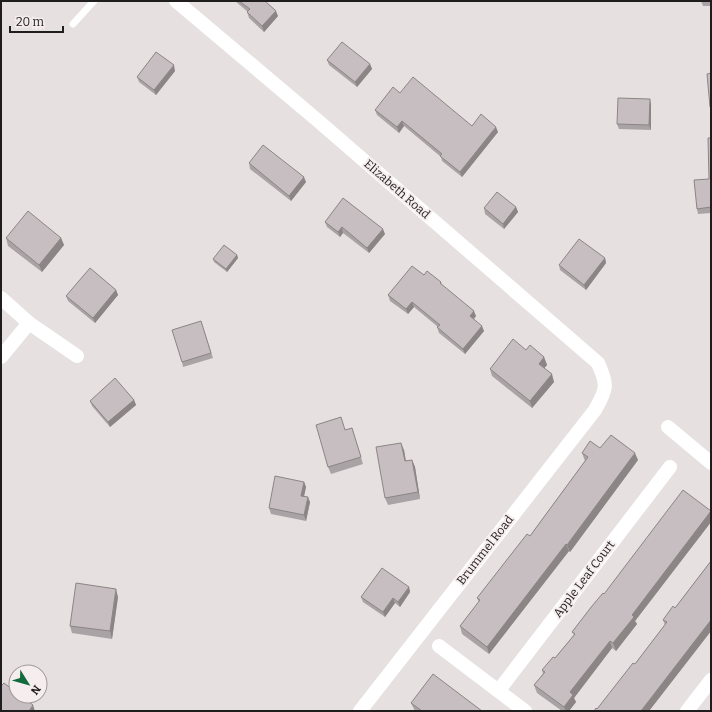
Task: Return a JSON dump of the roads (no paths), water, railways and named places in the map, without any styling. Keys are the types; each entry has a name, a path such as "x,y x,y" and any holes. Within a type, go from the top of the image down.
{"street":[{"name":"Elizabeth Road","path":"176,1 316,119 598,362 604,377 605,386"},
{"path":"1,298 30,323 77,356"},
{"path":"1,357 30,323"},
{"name":"Brummel Road","path":"360,711 594,410 603,397 605,386"},
{"path":"668,427 711,463"},
{"name":"Apple Leaf Court","path":"499,690 670,467"},
{"path":"439,646 525,711"},
{"path":"687,711 711,680"}],"lane":[{"path":"73,24 94,1"}]}
